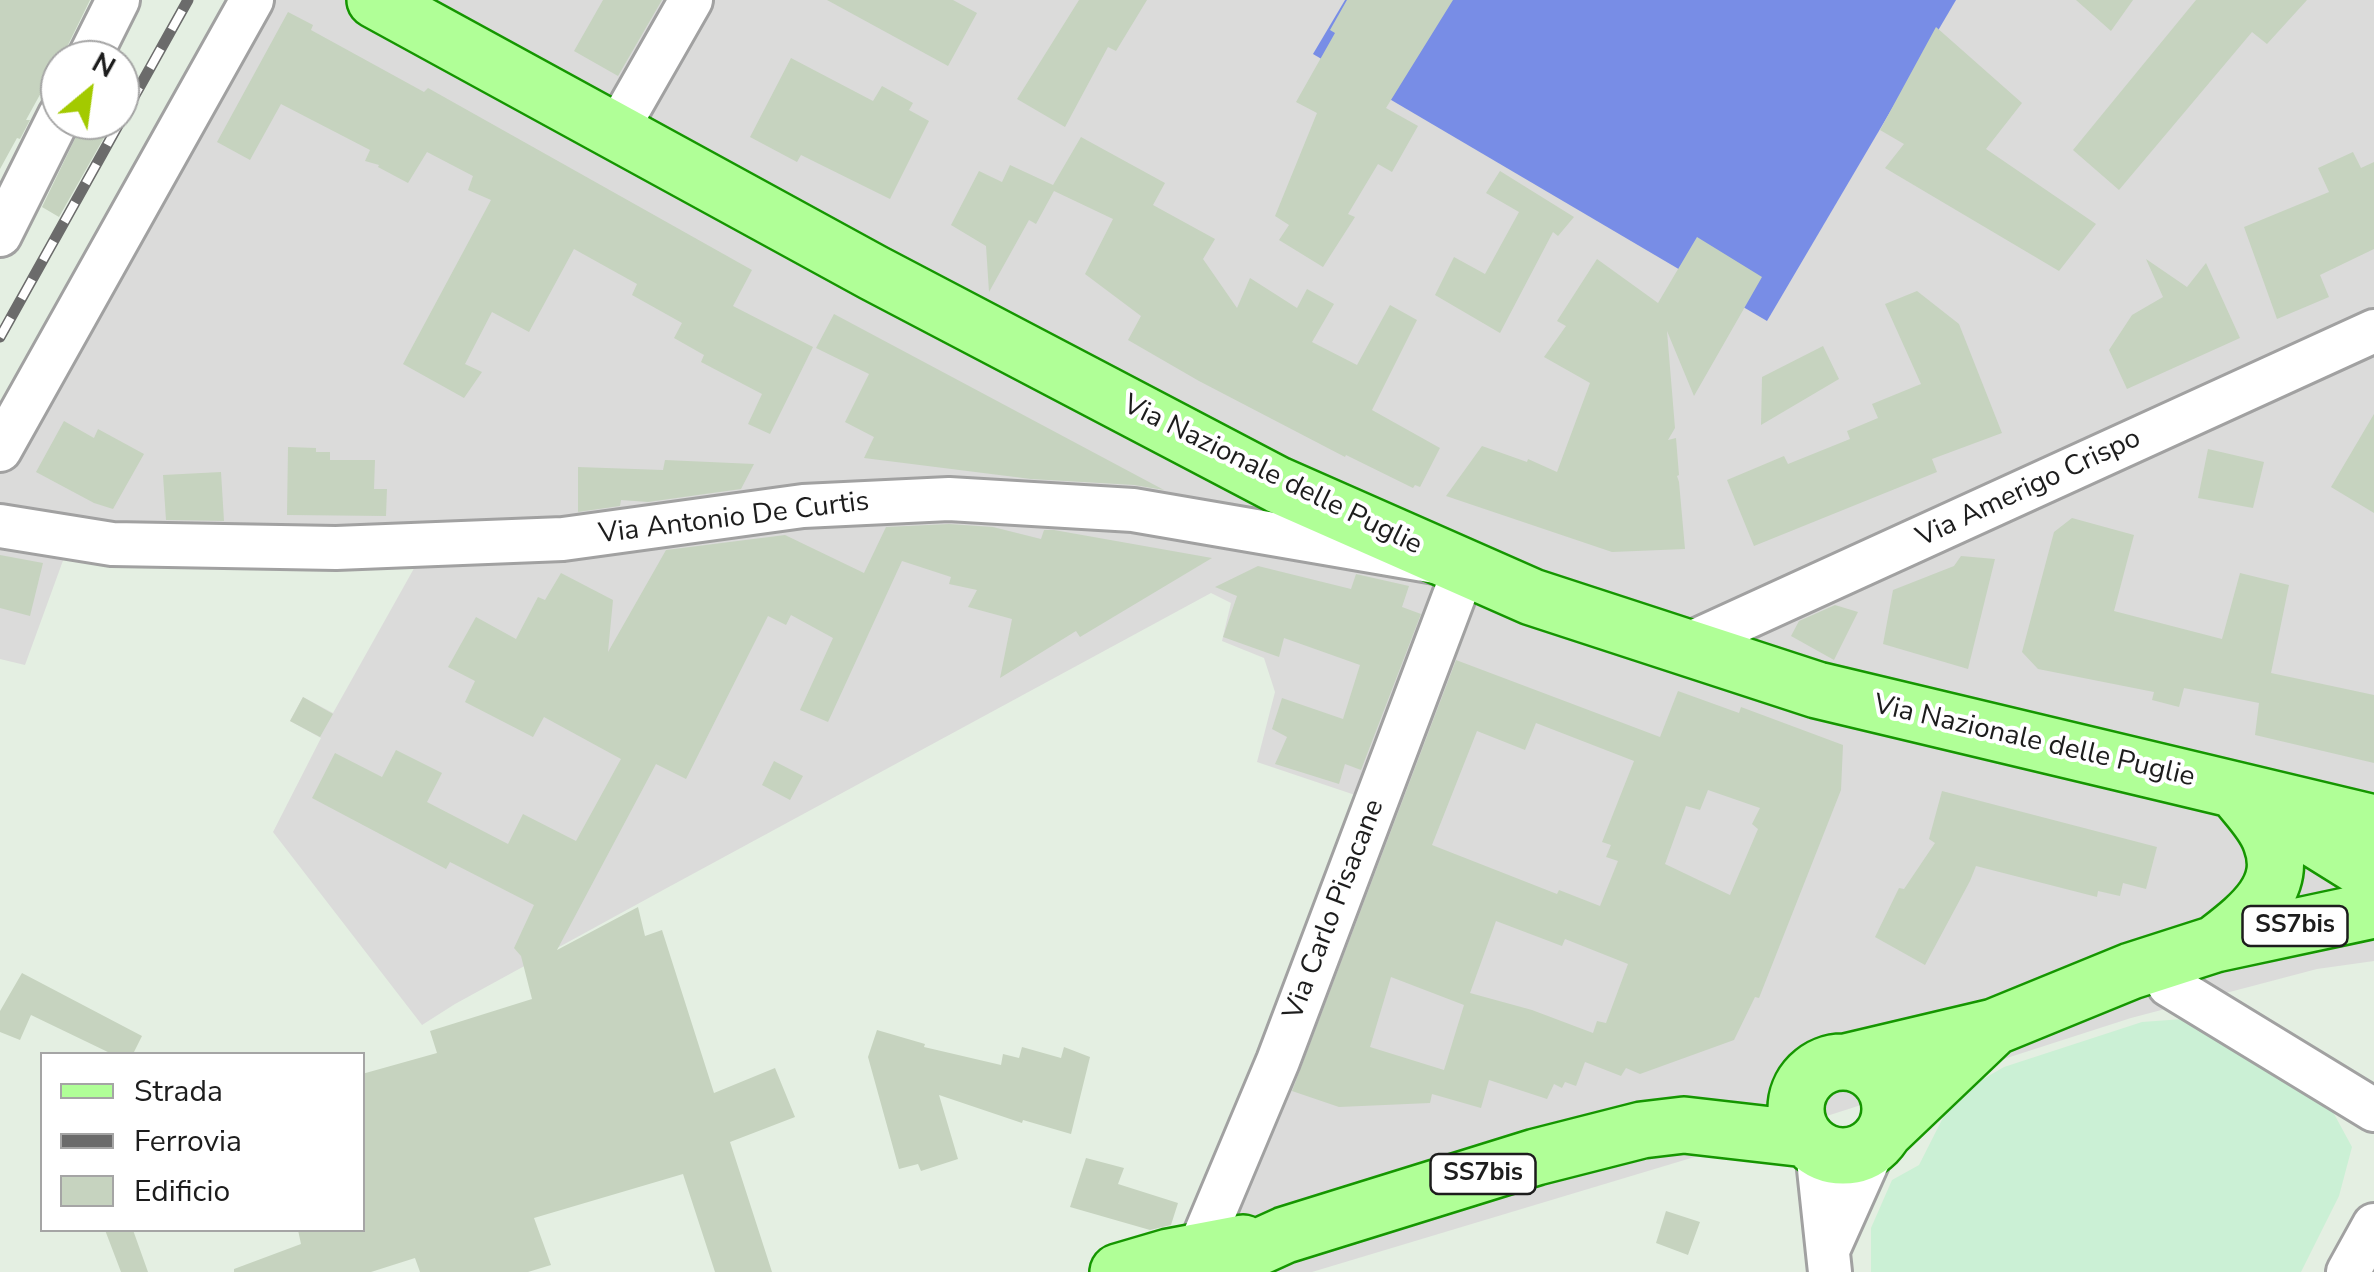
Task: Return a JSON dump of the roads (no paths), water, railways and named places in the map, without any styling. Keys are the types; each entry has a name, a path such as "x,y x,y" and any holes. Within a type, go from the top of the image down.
{"main road":[{"name":"Via Nazionale delle Puglie","path":"375,0 1088,387 1278,485 1532,597 1817,690 2374,823"},
{"name":"Via Nazionale delle Puglie","path":"2235,790 2374,876"},
{"path":"2215,944 2250,918 2268,895 2276,869 2271,841 2235,790"},
{"name":"SS7bis","path":"1118,1272 1169,1256 1201,1262 1590,1142 1684,1125 1831,1066 1994,1027 2131,971 2215,944 2374,910"},
{"name":"SS7bis","path":"1684,1125 1812,1144 1832,1156 1864,1152 1994,1027"},
{"path":"1812,1144 1798,1125 1798,1094 1806,1079 1831,1066 1862,1066 1884,1086 1890,1100 1890,1116 1881,1137"}],"street":[{"path":"98,40 118,0"},
{"path":"0,450 252,0"},
{"path":"615,133 691,0"},
{"path":"0,235 48,140"},
{"name":"Via Amerigo Crispo","path":"1684,646 2374,331"},
{"name":"Via Antonio De Curtis","path":"0,526 112,544 336,548 563,539 802,506 949,499 1133,510 1465,567"},
{"name":"Via Carlo Pisacane","path":"1201,1262 1465,567"},
{"path":"2169,985 2374,1110"},
{"path":"1828,1263 1881,1137"},
{"path":"1812,1144 1828,1263"},
{"path":"2348,1272 2374,1225"}],"railway":[{"path":"0,337 188,0"}]}
